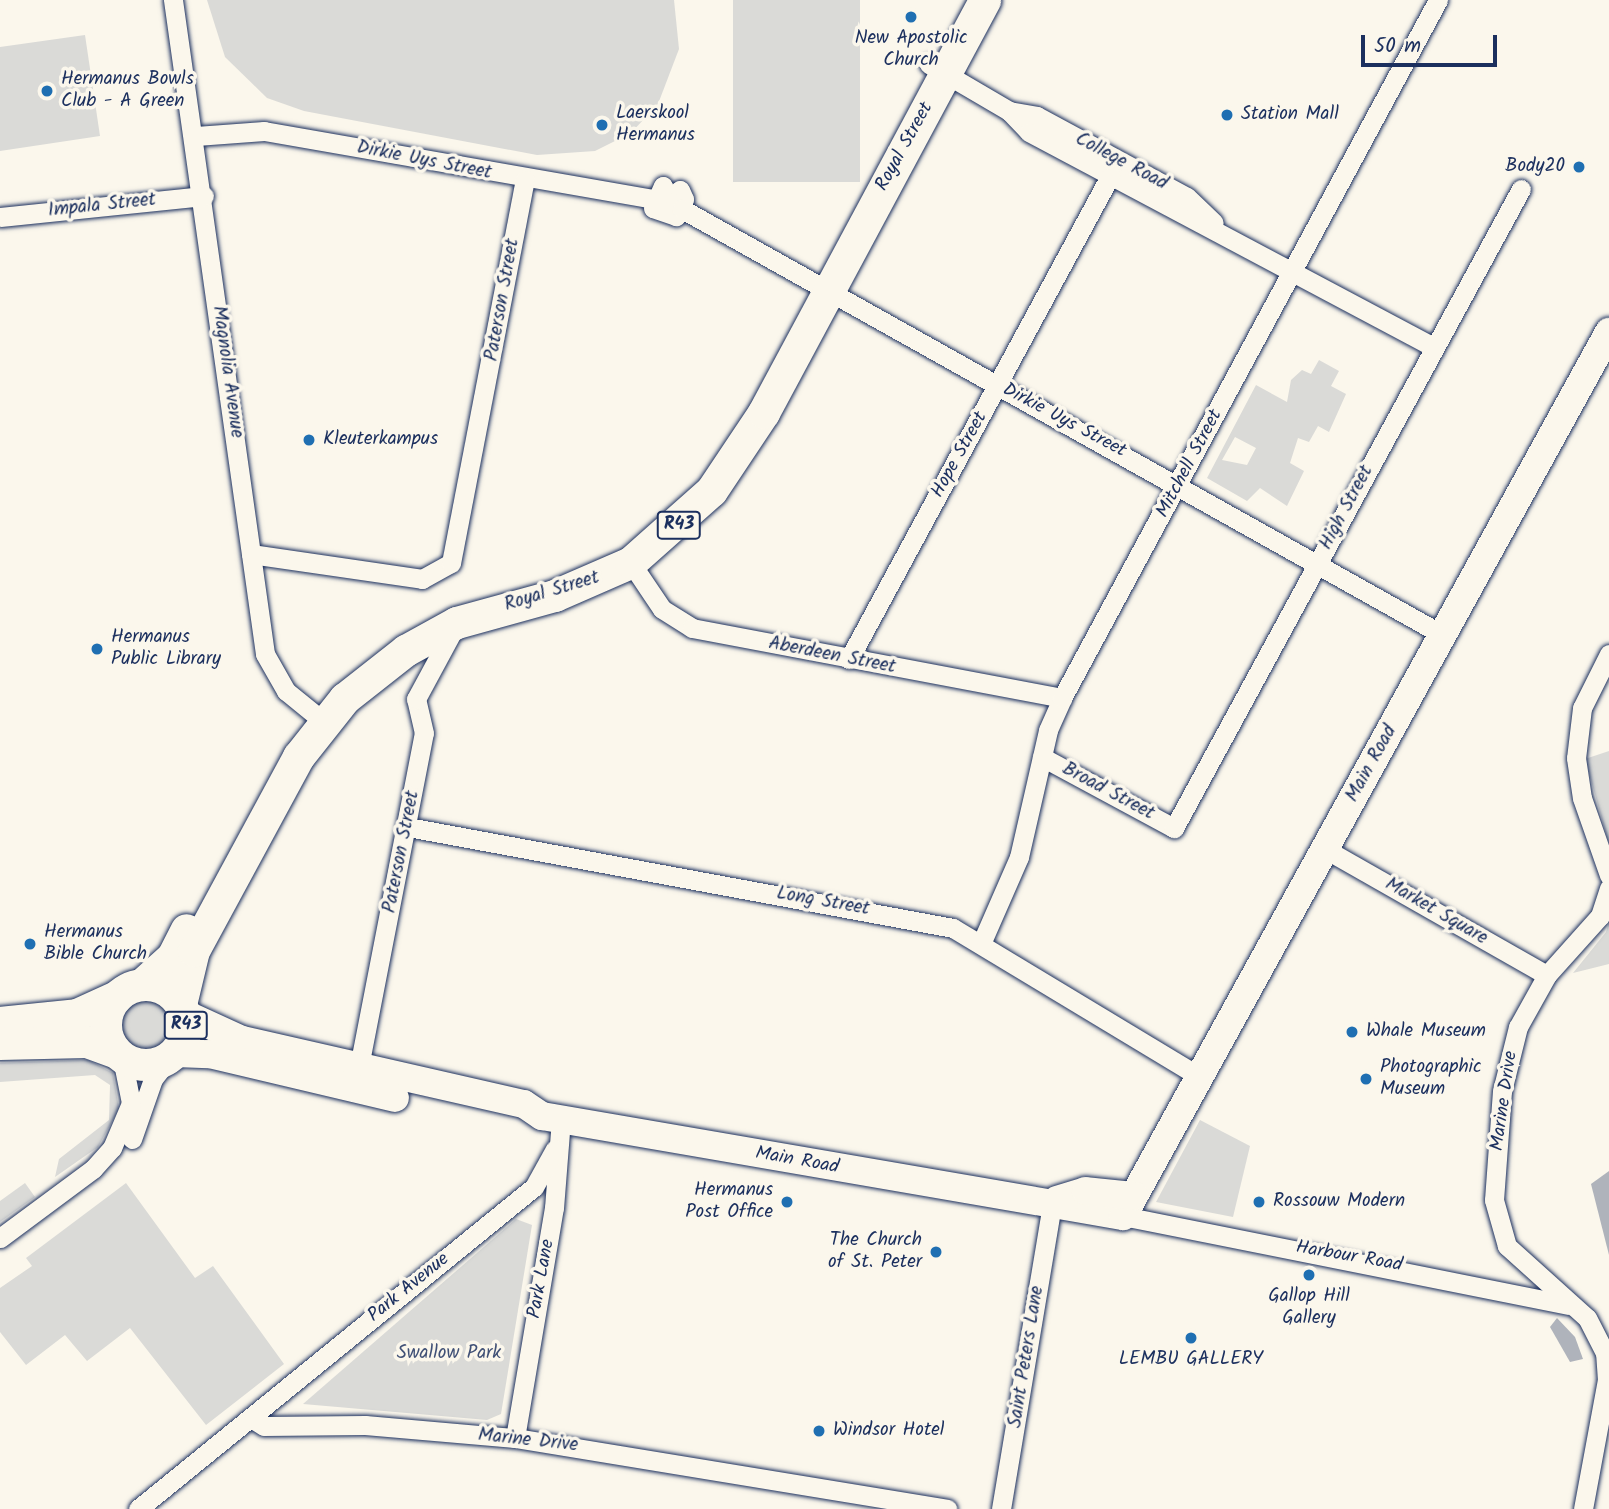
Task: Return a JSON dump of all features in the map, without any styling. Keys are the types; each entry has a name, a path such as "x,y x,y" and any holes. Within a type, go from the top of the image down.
{"main road":[{"name":"Royal Street","path":"938,68 965,0"},
{"name":"Royal Street","path":"130,991 173,957 316,715 365,654 409,626 456,604 575,573 660,520 709,466 818,284 938,68 985,0"},
{"name":"Royal Street","path":"183,1009 194,951 316,715 385,665 457,623 564,593 631,563 676,528 729,469 818,284"},
{"name":"Main Road","path":"1129,1206 1609,331"},
{"name":"Main Road","path":"130,991 169,991 183,1009 216,1032 356,1080"},
{"name":"R43","path":"0,1023 77,1015 130,991"},
{"path":"120,1056 106,1025 130,991"},
{"name":"R43","path":"172,1055 185,1035 183,1009"},
{"name":"Main Road","path":"0,1044 87,1042 151,1065 172,1055 209,1054 356,1080 520,1121 552,1118 1052,1204"},
{"path":"1052,1204 1086,1191 1129,1206"}],"street":[{"name":"Magnolia Avenue","path":"173,0 196,136 267,662 316,715"},
{"name":"Mitchell Street","path":"981,944 1019,858 1042,757 1062,698 1438,0"},
{"name":"College Road","path":"938,68 1009,111 1029,132 1110,176 1222,231 1433,347"},
{"name":"College Road","path":"1009,111 1037,116 1186,197 1222,231"},
{"name":"Dirkie Uys Street","path":"196,136 247,128 525,180 652,199 659,215 682,209 997,386 1180,483 1196,499 1443,635"},
{"name":"Hope Street","path":"849,659 1110,176"},
{"name":"Paterson Street","path":"251,554 422,579 444,570 458,544 525,180"},
{"name":"High Street","path":"1174,828 1521,189"},
{"name":"Impala Street","path":"0,217 204,196"},
{"name":"Aberdeen Street","path":"631,563 662,609 687,626 1062,698"},
{"name":"Paterson Street","path":"356,1080 408,827 424,733 416,699 457,623"},
{"path":"1609,654 1582,709 1576,758 1582,798 1609,875"},
{"name":"Broad Street","path":"1042,757 1174,828"},
{"name":"Long Street","path":"408,827 931,921 981,944 1200,1077"},
{"name":"Market Square","path":"1325,849 1547,975"},
{"name":"Marine Drive","path":"1583,1509 1607,1370 1598,1336 1573,1306 1515,1256 1495,1211 1502,1091 1518,1027 1547,975 1595,924 1609,888"},
{"path":"0,1238 130,1143 153,1079 172,1055"},
{"path":"93,1169 129,1117 131,1090 120,1056"},
{"name":"Park Lane","path":"515,1438 554,1208 555,1149 552,1118"},
{"name":"Park Avenue","path":"251,1418 541,1180 555,1149"},
{"name":"Saint Peters Lane","path":"1001,1509 1052,1204"},
{"name":"Harbour Road","path":"1129,1206 1573,1306"},
{"path":"1484,1285 1510,1269 1515,1256"},
{"path":"138,1509 251,1418"},
{"name":"Marine Drive","path":"251,1418 264,1426 331,1423 515,1438 947,1509"}],"green space":[{"path":"207,0 674,0 679,49 658,104 631,133 595,151 537,155 304,111 267,98 225,57"},
{"path":"733,0 860,0 860,182 733,182"},
{"name":"Hermanus Bowls Club - A Green","path":"85,35 100,136 0,151 0,47"},
{"path":"1319,360 1339,371 1331,386 1346,394 1329,432 1318,426 1309,442 1298,438 1290,463 1304,471 1287,506 1260,488 1247,501 1207,478 1256,385 1287,402 1291,380 1302,370 1311,374","holes":["1235,437 1256,448 1247,465 1222,460"]},
{"path":"1609,751 1609,844 1585,759"},
{"path":"1609,922 1609,964 1573,973 1606,932"},
{"path":"146,1001 163,1008 170,1025 163,1042 146,1049 129,1042 122,1025 129,1008"},
{"path":"88,1060 113,1073 119,1109 98,1147 55,1177 59,1159 109,1120 110,1085 95,1075 0,1082 0,1063"},
{"path":"1200,1120 1250,1146 1233,1217 1156,1202"},
{"path":"25,1183 35,1197 0,1222 0,1201"},
{"path":"126,1183 195,1278 213,1266 284,1364 206,1425 130,1328 87,1361 65,1335 26,1365 0,1332 0,1288 32,1266 26,1258"},
{"name":"Swallow Park","path":"516,1219 532,1225 501,1414 487,1420 303,1404"}],"shaded area":[{"path":"1609,1171 1609,1255 1591,1184"},
{"path":"1557,1318 1575,1337 1583,1359 1570,1362 1550,1327"}],"place":[{"name":"New Apostolic Church","path":"911,17"},
{"name":"Hermanus Bowls Club - A Green","path":"47,91"},
{"name":"Station Mall","path":"1227,115"},
{"name":"Laerskool Hermanus","path":"602,125"},
{"name":"Body20","path":"1579,167"},
{"name":"Kleuterkampus","path":"309,440"},
{"name":"Hermanus Public Library","path":"97,649"},
{"name":"Hermanus Bible Church","path":"30,944"},
{"name":"Whale Museum","path":"1352,1032"},
{"name":"Photographic Museum","path":"1366,1079"},
{"name":"Hermanus Post Office","path":"787,1202"},
{"name":"Rossouw Modern","path":"1259,1202"},
{"name":"The Church of St. Peter","path":"936,1252"},
{"name":"Gallop Hill Gallery","path":"1309,1275"},
{"name":"LEMBU GALLERY","path":"1191,1338"},
{"name":"Windsor Hotel","path":"819,1431"}]}
